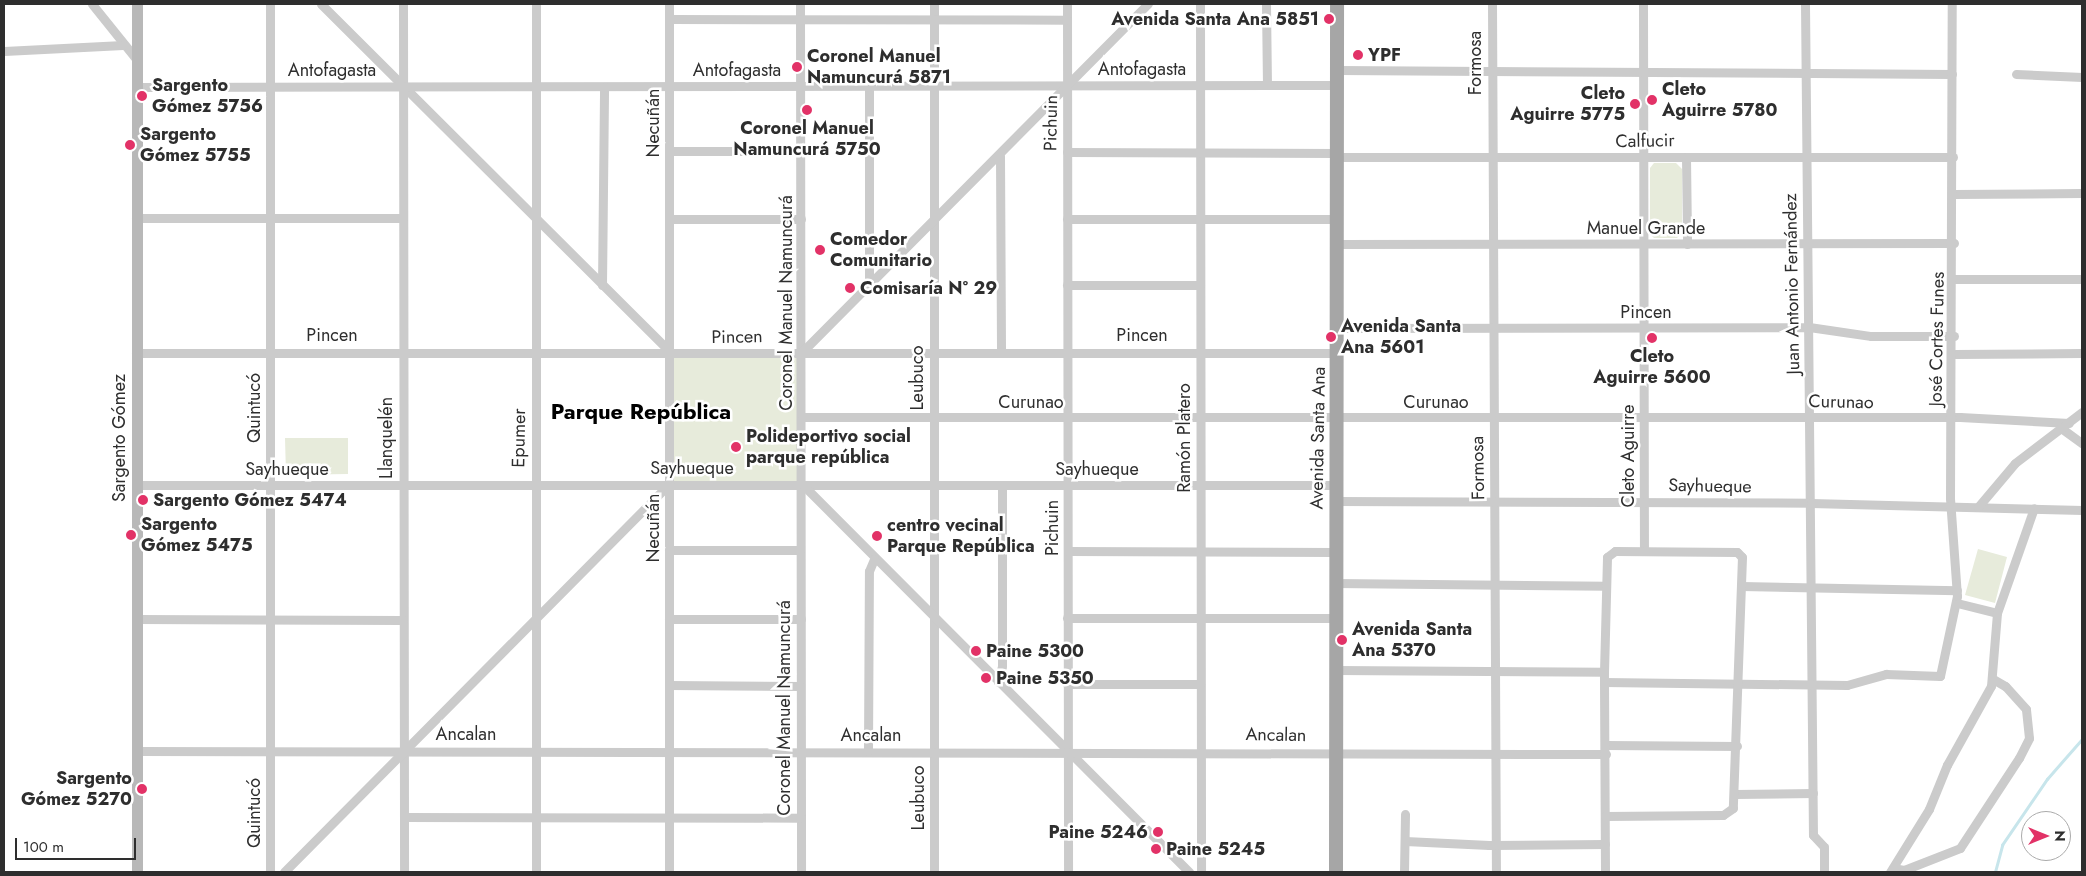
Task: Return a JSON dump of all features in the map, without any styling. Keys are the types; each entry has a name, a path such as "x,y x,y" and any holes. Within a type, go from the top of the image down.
{"main road":[{"name":"Sargento Gómez","path":"137,4 137,872"},
{"name":"Avenida Santa Ana","path":"1336,872 1337,4"}],"street":[{"path":"92,4 123,45 137,60"},
{"name":"Quintucó","path":"270,4 272,620 270,872"},
{"path":"321,4 670,352"},
{"name":"Llanquelén","path":"403,4 402,485 404,872"},
{"name":"Epumer","path":"536,4 536,872"},
{"name":"Necuñán","path":"669,872 670,4"},
{"name":"Coronel Manuel Namuncurá","path":"800,4 803,417 803,485 800,550 802,872"},
{"name":"Leubuco","path":"934,4 934,872"},
{"name":"Pichuin","path":"1067,4 1068,872"},
{"path":"1137,4 1137,14"},
{"path":"802,352 934,219 1000,156 1148,4"},
{"name":"Ramón Platero","path":"1200,4 1201,872"},
{"path":"1266,4 1267,84"},
{"name":"Formosa","path":"1492,4 1496,872"},
{"name":"Cleto Aguirre","path":"1643,4 1644,551"},
{"name":"Juan Antonio Fernández","path":"1805,4 1809,243 1812,835 1824,847 1824,872"},
{"name":"José Cortes Funes","path":"1812,684 1848,685 1877,675 1937,677 1942,672 1957,603 1951,506 1954,354 1952,4"},
{"path":"670,19 1067,20"},
{"path":"4,51 123,45"},
{"path":"1337,70 1491,73 1952,74"},
{"path":"2016,74 2082,77"},
{"name":"Antofagasta","path":"136,87 1267,84 1337,86"},
{"path":"869,86 869,285"},
{"path":"602,285 604,87"},
{"path":"670,151 801,151"},
{"name":"Calfucir","path":"1067,152 1200,152 1492,158 1953,157"},
{"path":"1000,156 1001,351"},
{"path":"1686,157 1687,244"},
{"path":"1953,194 2082,193"},
{"path":"136,218 403,218"},
{"path":"670,219 801,219"},
{"path":"1067,219 1337,219"},
{"name":"Manuel Grande","path":"1338,244 1954,243"},
{"path":"1954,279 2082,279"},
{"path":"1067,285 1200,285"},
{"name":"Pincen","path":"1337,328 1809,327 1871,336 1954,336"},
{"name":"Pincen","path":"136,353 933,351 1338,353"},
{"path":"1954,354 2082,353"},
{"path":"1978,507 2015,463 2082,412"},
{"name":"Curunao","path":"803,417 1493,419 1952,417 2065,426"},
{"path":"2065,426 2082,443"},
{"path":"284,872 669,484"},
{"name":"Sayhueque","path":"137,485 1337,485"},
{"path":"803,485 1189,872"},
{"path":"998,682 1002,666 1002,485"},
{"name":"Sayhueque","path":"1336,501 1811,503 2082,510"},
{"path":"1892,870 1929,809 1993,680 1997,613 2034,508"},
{"path":"669,550 800,550"},
{"path":"1068,551 1335,552"},
{"path":"1605,816 1723,815 1733,808 1737,746 1742,557 1737,552 1609,552 1606,586 1604,677 1606,750 1605,816 1605,872"},
{"path":"868,751 869,571 874,558"},
{"path":"1335,583 1606,586"},
{"path":"1741,586 1957,590"},
{"path":"1957,603 1997,613"},
{"path":"1068,618 1335,618"},
{"path":"137,619 403,620"},
{"path":"669,619 801,620"},
{"path":"1336,670 1495,670 1604,677 1812,684"},
{"path":"1892,870 1904,870 1960,848 2019,758 2029,738 2026,709 2005,686 1993,680"},
{"path":"1067,684 1200,684"},
{"path":"669,685 800,686"},
{"name":"Ancalan","path":"137,751 1201,750 1496,754 1737,746"},
{"path":"1735,794 1813,793"},
{"path":"1404,872 1405,814"},
{"path":"404,817 801,818"},
{"path":"1405,840 1497,844 1605,844"}],"green space":[{"path":"1654,163 1676,163 1682,169 1682,233 1677,238 1654,238 1650,234 1650,168"},
{"path":"670,352 802,352 803,485 669,484"},
{"path":"285,438 348,438 348,474 286,475"},
{"path":"1978,549 2007,557 1995,603 1965,595"}],"waterway":[{"path":"1995,872 2002,845 2047,779 2082,739"}],"place":[{"name":"Avenida Santa Ana 5851","path":"1329,19"},
{"name":"YPF","path":"1358,55"},
{"name":"Coronel Manuel Namuncurá 5871","path":"797,67"},
{"name":"Sargento Gómez 5756","path":"142,96"},
{"name":"Cleto Aguirre 5780","path":"1652,100"},
{"name":"Cleto Aguirre 5775","path":"1635,104"},
{"name":"Coronel Manuel Namuncurá 5750","path":"807,110"},
{"name":"Sargento Gómez 5755","path":"130,145"},
{"name":"Comedor Comunitario","path":"820,250"},
{"name":"Comisaría N° 29","path":"850,288"},
{"name":"Avenida Santa Ana 5601","path":"1331,337"},
{"name":"Cleto Aguirre 5600","path":"1652,338"},
{"name":"Polideportivo social parque república","path":"736,447"},
{"name":"Sargento Gómez 5474","path":"143,500"},
{"name":"Sargento Gómez 5475","path":"131,535"},
{"name":"centro vecinal Parque República","path":"877,536"},
{"name":"Avenida Santa Ana 5370","path":"1342,640"},
{"name":"Paine 5300","path":"976,651"},
{"name":"Paine 5350","path":"986,678"},
{"name":"Sargento Gómez 5270","path":"142,789"},
{"name":"Paine 5246","path":"1158,832"},
{"name":"Paine 5245","path":"1156,849"}],"district":[{"name":"Parque República","path":"641,412"}]}
